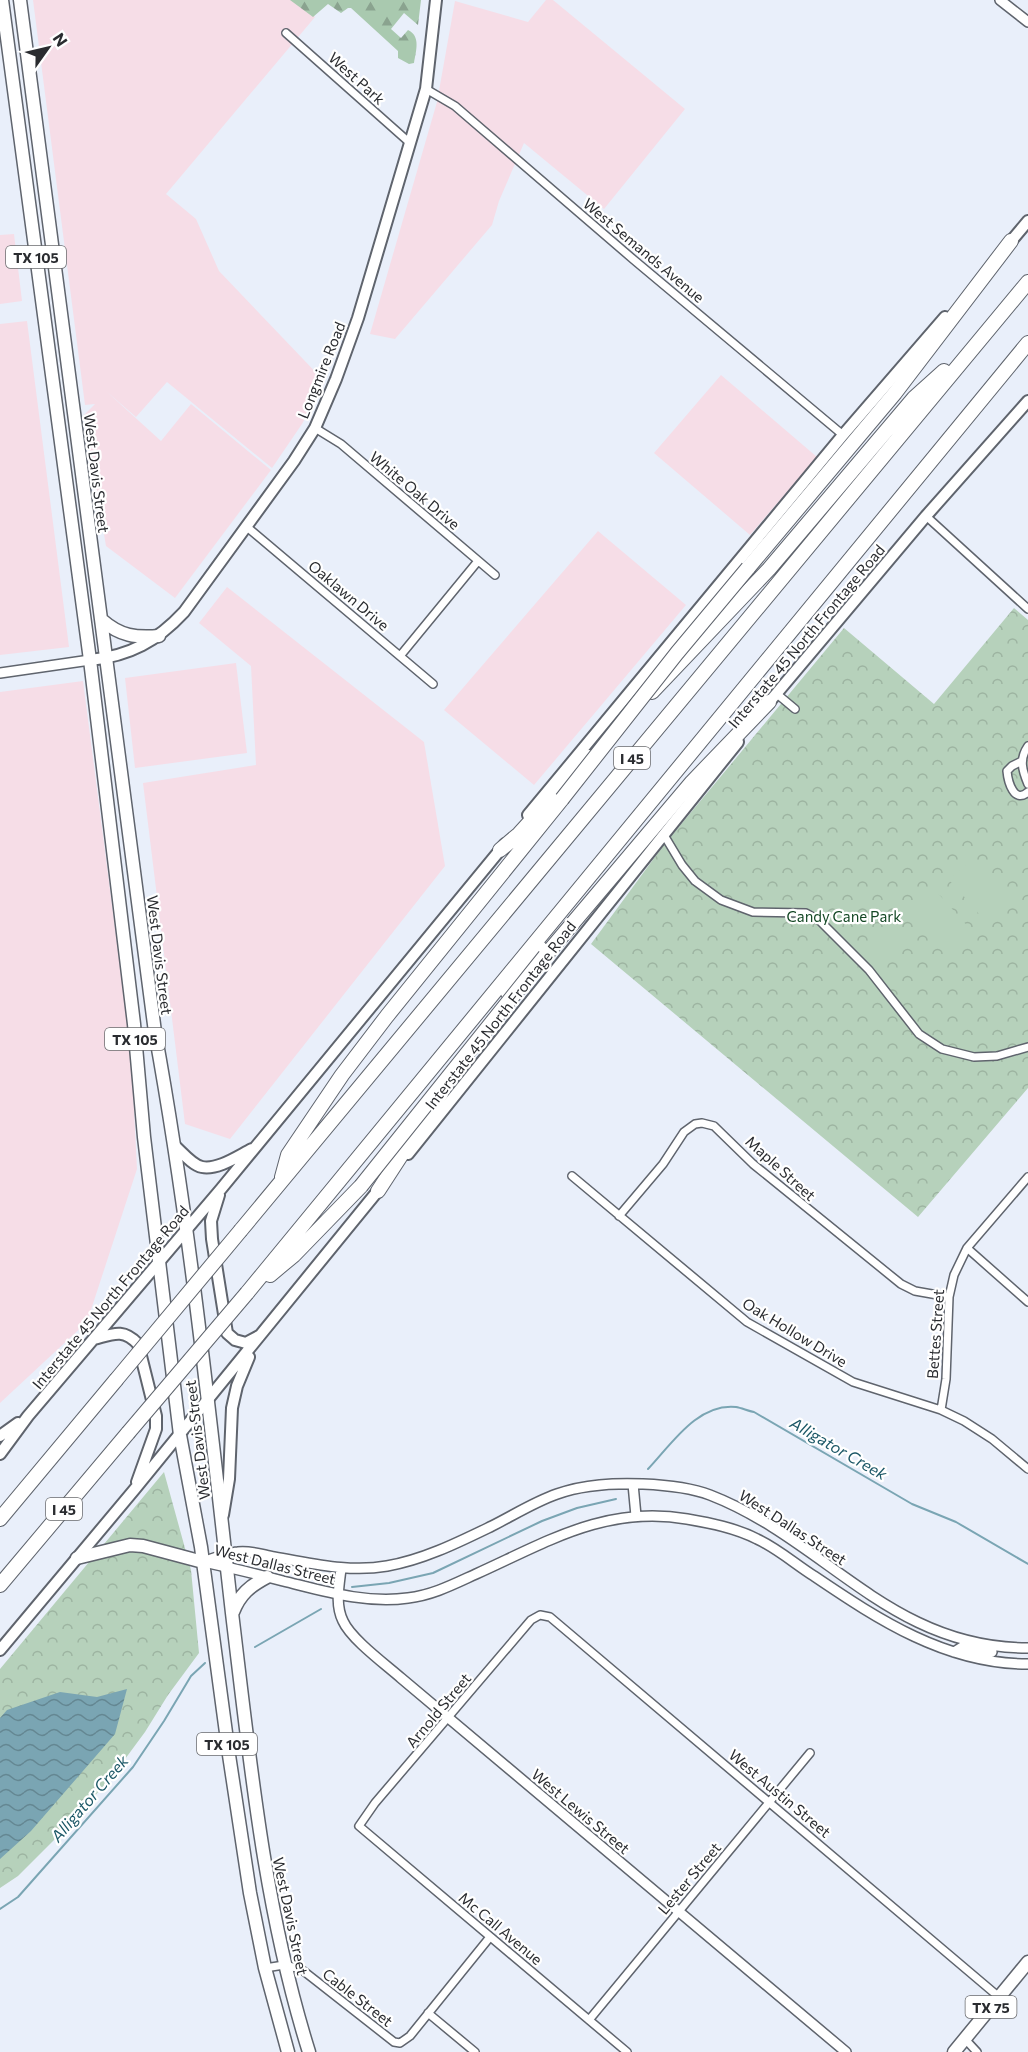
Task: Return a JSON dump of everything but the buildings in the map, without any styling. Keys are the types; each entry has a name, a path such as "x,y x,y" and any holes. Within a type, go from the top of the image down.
{"highway":[{"path":"281,1182 288,1155 342,1075 387,1016 677,653 895,393 1011,241"},
{"name":"I 45","path":"0,1519 1028,282"},
{"path":"500,850 519,834 558,789 769,569 914,398 983,335"},
{"name":"I 45","path":"0,1585 247,1293 1028,343"},
{"path":"247,1293 294,1255 361,1186 545,956 692,782 773,698"},
{"path":"378,1191 492,1016 621,836"}],"main road":[{"name":"West Davis Street","path":"2,0 90,660 180,1435 203,1562 241,1842 265,1968 288,2052"},
{"path":"14,0 16,16 24,30"},
{"name":"West Davis Street","path":"21,0 155,1032 175,1146 186,1230 260,1839 284,1965 309,2052"},
{"name":"Longmire Road","path":"90,660 127,652 159,636 184,612 278,485 315,428 350,346 426,89 436,0"},
{"path":"30,216 38,219 42,226 52,294 61,314"},
{"name":"Interstate 45 North Frontage Road","path":"0,1454 28,1416 221,1189 843,435 1028,221"},
{"name":"Interstate 45 North Frontage Road","path":"0,1650 254,1345 773,698 926,516 1028,401"},
{"path":"102,620 130,637 159,636"},
{"path":"175,1146 202,1167 219,1165 255,1148"},
{"path":"221,1189 211,1221 227,1333 236,1340 246,1343 262,1335"},
{"path":"94,1339 118,1333 130,1336 138,1344 156,1416 156,1429 134,1490"},
{"path":"222,1524 229,1479 232,1408 237,1386 254,1345"},
{"path":"0,1436 28,1416"},
{"path":"77,1558 109,1548 130,1545 143,1546 203,1562"},
{"path":"232,1613 245,1591 267,1577"},
{"path":"229,1755 238,1756 251,1774"},
{"name":"TX 75","path":"954,2052 1028,1962"}],"street":[{"path":"1000,0 1028,22"},
{"name":"West Park","path":"286,33 410,143"},
{"name":"West Semands Avenue","path":"426,89 455,106 843,435"},
{"name":"White Oak Drive","path":"315,428 341,444 495,575"},
{"path":"926,516 1028,609"},
{"name":"Oaklawn Drive","path":"247,527 433,684"},
{"path":"400,657 478,561"},
{"path":"0,673 90,660"},
{"path":"773,698 795,709"},
{"path":"1028,746 1022,761 1022,769 1028,784"},
{"path":"1022,761 1007,771 1008,779 1014,793 1024,796 1028,792"},
{"path":"664,835 682,865 695,881 721,900 753,912 806,913 820,921 869,970 919,1034 942,1049 974,1057 997,1056 1028,1047"},
{"name":"Maple Street","path":"619,1216 663,1164 684,1132 694,1124 702,1123 714,1126 753,1164 901,1284 915,1291 949,1297"},
{"name":"Oak Hollow Drive","path":"572,1176 747,1322 853,1382 941,1410 964,1421 992,1439 1028,1469"},
{"name":"Bettes Street","path":"941,1410 946,1379 949,1297 954,1275 967,1248 1028,1177"},
{"path":"967,1248 1028,1302"},
{"path":"633,1484 636,1516"},
{"name":"West Dallas Street","path":"226,1561 239,1551 341,1569 384,1567 414,1560 492,1526 558,1493 592,1486 633,1484 668,1486 707,1494 750,1514 908,1619 966,1640 1006,1648 1028,1648"},
{"path":"743,1534 750,1514"},
{"name":"West Dallas Street","path":"203,1562 226,1561 267,1577 338,1595 388,1599 426,1595 446,1588 570,1531 603,1521 636,1516 686,1519 757,1539 883,1622 927,1643 995,1661 1028,1664"},
{"name":"West Lewis Street","path":"341,1569 338,1595 342,1620 354,1637 846,2052"},
{"path":"849,1599 857,1587"},
{"name":"Arnold Street","path":"358,1826 531,1620 540,1615"},
{"name":"West Austin Street","path":"540,1615 550,1617 999,1997"},
{"path":"927,1643 932,1629"},
{"path":"954,1652 962,1647 992,1652 1006,1648"},
{"name":"Lester Street","path":"589,2020 810,1753"},
{"name":"Mc Call Avenue","path":"358,1826 627,2052"},
{"path":"475,2052 428,2013 490,1937"},
{"path":"265,1968 284,1965"},
{"name":"Cable Street","path":"284,1965 301,1969 394,2042 400,2043 410,2036 428,2013"},
{"path":"965,2038 977,2052"}],"shaded area":[{"path":"33,0 299,0 315,17 166,194 196,219 219,271 325,382 302,424 272,468 167,382 136,417 106,391 161,441 191,404 271,470 175,598 106,546 84,415 95,404 85,405"},
{"path":"546,0 553,0 685,109 604,209 524,143 499,201 492,225 395,339 370,334 437,102 455,1 528,22"},
{"path":"14,234 22,301 0,304 0,235"},
{"path":"27,321 69,647 0,655 0,324"},
{"path":"721,375 817,457 750,535 654,453"},
{"path":"598,531 686,605 534,785 444,710"},
{"path":"227,587 424,742 445,866 230,1139 185,1124 143,783 256,765 251,666 199,623"},
{"path":"236,663 247,753 135,768 125,678"},
{"path":"83,681 131,1052 137,1169 87,1322 0,1403 0,692"}],"green space":[{"path":"290,0 421,0 418,25 404,13 391,29 401,38 408,30 415,36 417,44 414,63 409,64 398,58 398,51 351,8 341,13 328,4 313,17"},
{"name":"Candy Cane Park","path":"1014,608 1028,620 1028,794 1026,796 1028,798 1028,1088 918,1217 591,944 663,846 844,628 934,704"},
{"path":"973,860 982,871 959,891 949,880"},
{"path":"985,874 994,885 971,905 962,894"},
{"path":"997,888 1007,899 983,919 974,908"},
{"path":"936,891 946,902 922,922 913,911"},
{"path":"949,905 958,916 935,937 925,926"},
{"path":"961,919 971,930 947,951 938,940"},
{"path":"892,924 907,940 881,965 866,949"},
{"path":"164,1472 191,1570 199,1653 114,1774 70,1824 18,1876 0,1888 0,1669"}],"water":[{"path":"127,1689 115,1734 31,1831 0,1859 0,1718 7,1710 60,1692 97,1697"}],"waterway":[{"name":"Alligator Creek","path":"648,1469 697,1419 722,1408 738,1407 754,1412 912,1504 956,1522 1028,1564"},
{"name":"Alligator Creek","path":"352,1587 389,1583 433,1573 542,1521 577,1508 616,1499"},
{"name":"Alligator Creek","path":"255,1647 321,1609"},
{"name":"Alligator Creek","path":"0,1909 18,1897 133,1767 191,1676 205,1663"}]}
